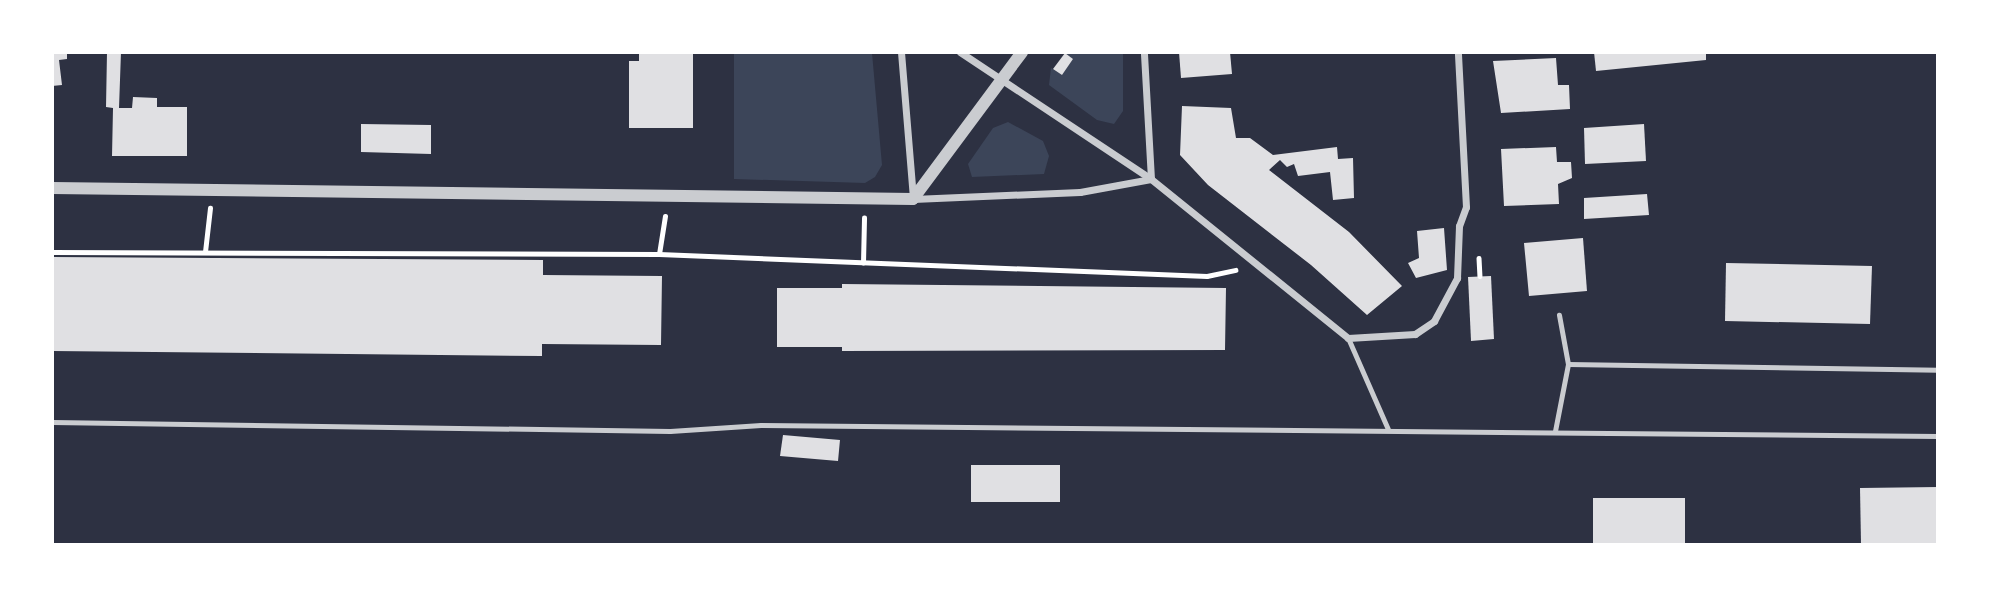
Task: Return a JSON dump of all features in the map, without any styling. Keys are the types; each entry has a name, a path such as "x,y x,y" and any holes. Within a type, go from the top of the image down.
{"street":[{"path":"901,52 913,199"},
{"path":"960,52 1151,178 1348,338 1415,334 1434,321 1457,278 1459,226 1466,207 1458,52"},
{"path":"913,199 1022,52"},
{"path":"1144,52 1151,178"},
{"path":"52,188 913,199 1080,192 1151,178"}],"lane":[{"path":"1555,431 1568,364 1559,315"},
{"path":"1348,338 1388,429"},
{"path":"1568,364 1937,370"},
{"path":"52,422 670,431 761,425 1937,436"}],"path":[{"path":"205,252 212,190"},
{"path":"659,254 668,194"},
{"path":"863,263 864,199"},
{"path":"52,252 659,254 1207,276 1257,264"}],"shaded area":[{"path":"734,53 872,53 882,165 875,177 865,183 734,179"},
{"path":"1065,53 1123,53 1123,111 1114,124 1097,120 1049,85 1051,68 1062,75 1073,59"},
{"path":"1008,122 1043,141 1049,156 1044,174 972,177 968,164 993,128"}],"building":[{"path":"52,52 67,52 67,59 59,60 62,85 52,86"},
{"path":"107,52 121,52 119,108 132,108 133,97 157,98 157,107 187,107 187,156 112,156 113,108 106,107"},
{"path":"639,52 693,52 693,128 629,128 629,61 639,61"},
{"path":"1179,52 1230,52 1232,74 1181,78"},
{"path":"1594,52 1706,52 1706,60 1596,71"},
{"path":"1065,53 1073,59 1062,75 1053,69"},
{"path":"1556,58 1558,85 1569,85 1570,109 1501,113 1493,61"},
{"path":"1182,106 1231,108 1236,138 1250,138 1273,155 1337,147 1338,159 1353,158 1354,198 1333,200 1330,172 1298,176 1294,164 1287,167 1280,160 1269,170 1349,232 1402,286 1367,315 1311,265 1208,185 1180,155"},
{"path":"361,124 431,125 431,154 361,152"},
{"path":"1644,124 1646,161 1585,164 1584,128"},
{"path":"1556,147 1557,162 1571,162 1572,178 1558,184 1559,204 1504,206 1501,149"},
{"path":"1647,194 1649,215 1584,219 1584,198"},
{"path":"1444,228 1447,270 1416,278 1408,263 1419,258 1417,231"},
{"path":"1583,238 1587,291 1529,296 1524,243"},
{"path":"52,257 543,260 543,275 662,276 661,345 542,344 542,356 52,351"},
{"path":"1726,263 1872,266 1870,324 1725,321"},
{"path":"1491,276 1494,339 1471,341 1468,277"},
{"path":"842,284 1226,288 1225,350 842,351 842,347 777,347 777,288 842,288"},
{"path":"783,435 840,440 838,461 780,456"},
{"path":"971,465 1060,465 1060,502 971,502"},
{"path":"1938,487 1938,544 1861,544 1860,488"},
{"path":"1593,498 1685,498 1685,544 1593,544"}]}
